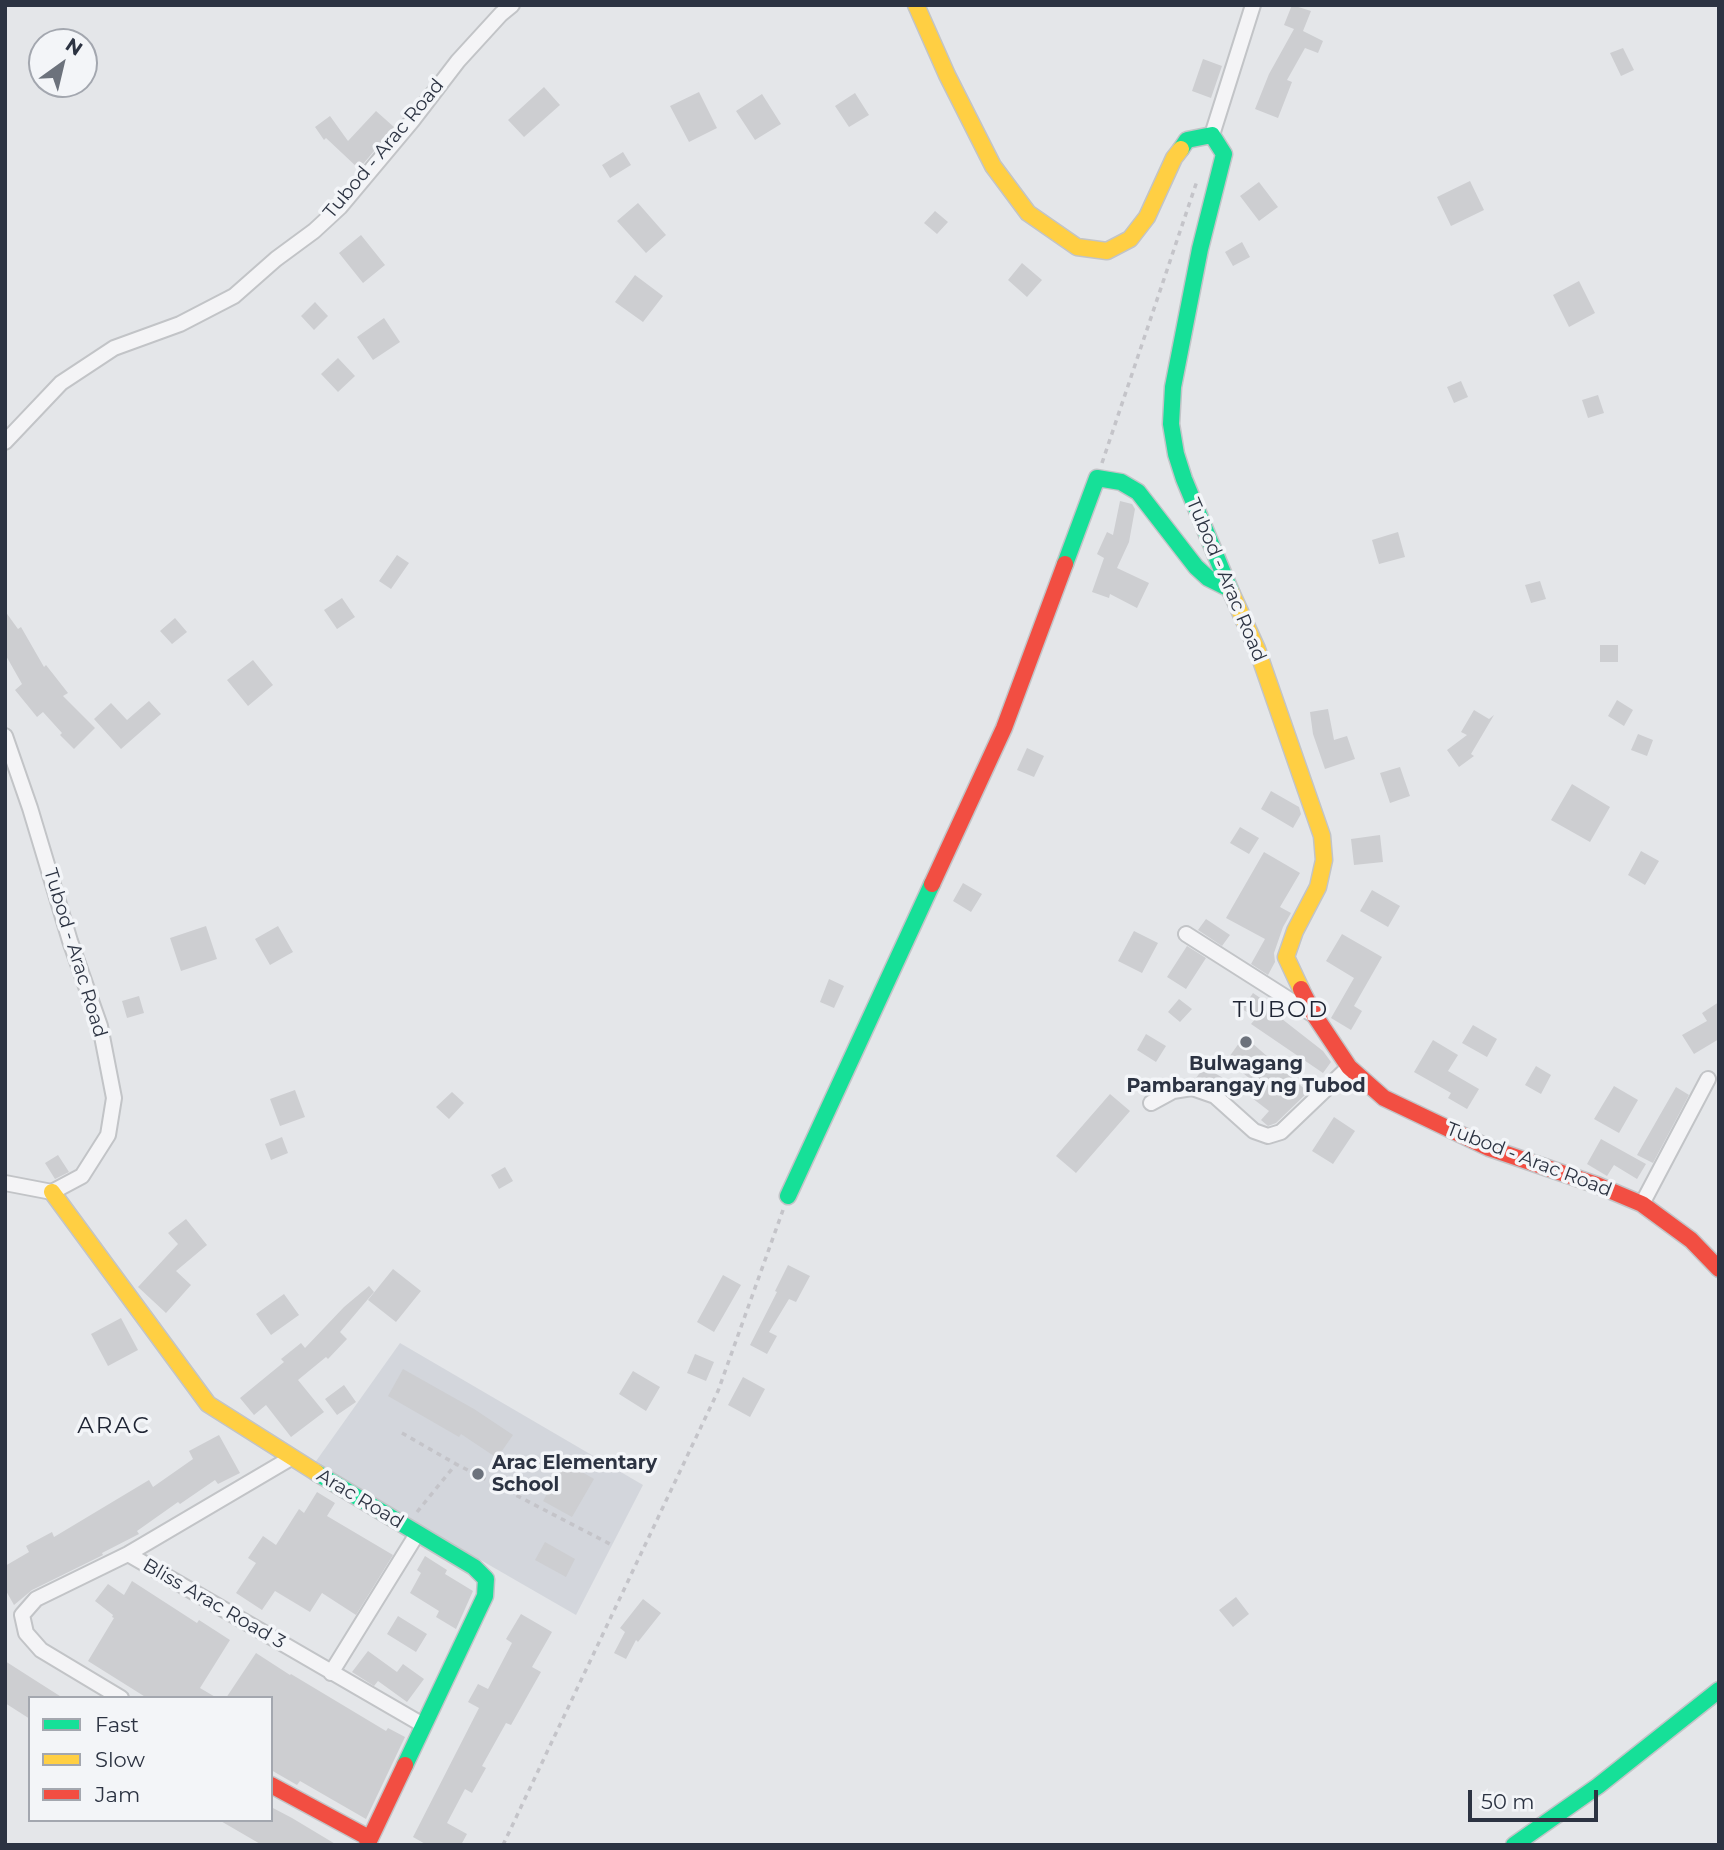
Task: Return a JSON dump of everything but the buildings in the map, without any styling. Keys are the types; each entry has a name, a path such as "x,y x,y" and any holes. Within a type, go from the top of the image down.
{"street":[{"name":"Tubod - Arac Road","path":"5,442 61,383 114,348 180,324 234,296 276,259 314,231 340,207 458,61 512,5"},
{"path":"916,5 947,75 993,166 1028,213 1077,247 1107,251 1130,239 1147,216 1174,158 1187,140 1212,135 1253,5"},
{"name":"Tubod - Arac Road","path":"1212,135 1224,154 1200,249 1173,387 1171,424 1184,479 1207,538 1257,649 1322,836 1324,860 1318,887 1295,931 1286,957 1315,1016 1349,1067 1384,1098 1489,1148 1597,1185 1642,1204 1691,1240 1719,1269"},
{"path":"788,1196 1004,728 1097,478 1121,482 1138,492 1196,567 1209,578 1230,589"},
{"name":"Tubod - Arac Road","path":"5,736 100,1026 114,1098 108,1135 82,1176 52,1192"},
{"path":"1186,934 1315,1016"},
{"path":"1151,1103 1173,1091 1192,1088 1215,1096 1254,1131 1268,1136 1281,1132 1349,1067"},
{"path":"1642,1204 1708,1079"},
{"path":"5,1183 52,1192"},
{"name":"Arac Road","path":"52,1192 208,1404 291,1458 474,1567 486,1579 485,1596 368,1841"},
{"path":"128,1554 291,1458"},
{"path":"331,1673 411,1530"},
{"name":"Bliss Arac Road 3","path":"118,1696 41,1650 26,1633 22,1615 36,1599 128,1554 423,1725"},
{"path":"1514,1845 1598,1786 1719,1690"},
{"path":"273,1786 368,1841"}],"path":[{"path":"1097,478 1199,173"},
{"path":"503,1845 718,1391 788,1196"},
{"path":"402,1433 610,1544"},
{"path":"411,1530 456,1464"}],"shaded area":[{"name":"Arac Elementary School","path":"400,1343 643,1485 576,1615 314,1464"}],"traffic: fast":[{"path":"1181,149 1187,140 1212,135 1224,154 1200,249 1173,387 1171,424 1184,479 1231,592"},
{"path":"1065,564 1097,478 1121,482 1138,492 1196,567 1208,578 1230,589"},
{"path":"788,1196 932,884"},
{"path":"317,1473 474,1567 486,1579 485,1596 405,1765"},
{"path":"1514,1845 1598,1786 1719,1690"}],"traffic: slow":[{"path":"916,5 947,75 993,166 1028,213 1077,247 1107,251 1130,239 1147,217 1174,158 1181,149"},
{"path":"1231,592 1257,649 1322,836 1324,860 1318,887 1295,931 1286,957 1301,989"},
{"path":"52,1192 208,1404 317,1473"}],"traffic: jam":[{"path":"932,884 1004,728 1065,564"},
{"path":"1301,989 1315,1016 1349,1067 1384,1098 1489,1148 1597,1185 1642,1204 1691,1240 1719,1269"},
{"path":"367,1845 405,1765"},
{"path":"273,1786 369,1838"}],"place":[{"name":"Bulwagang Pambarangay ng Tubod","path":"1246,1042"},
{"name":"Arac Elementary School","path":"478,1474"}],"district":[{"name":"TUBOD","path":"1281,1010"},
{"name":"ARAC","path":"114,1426"}]}
